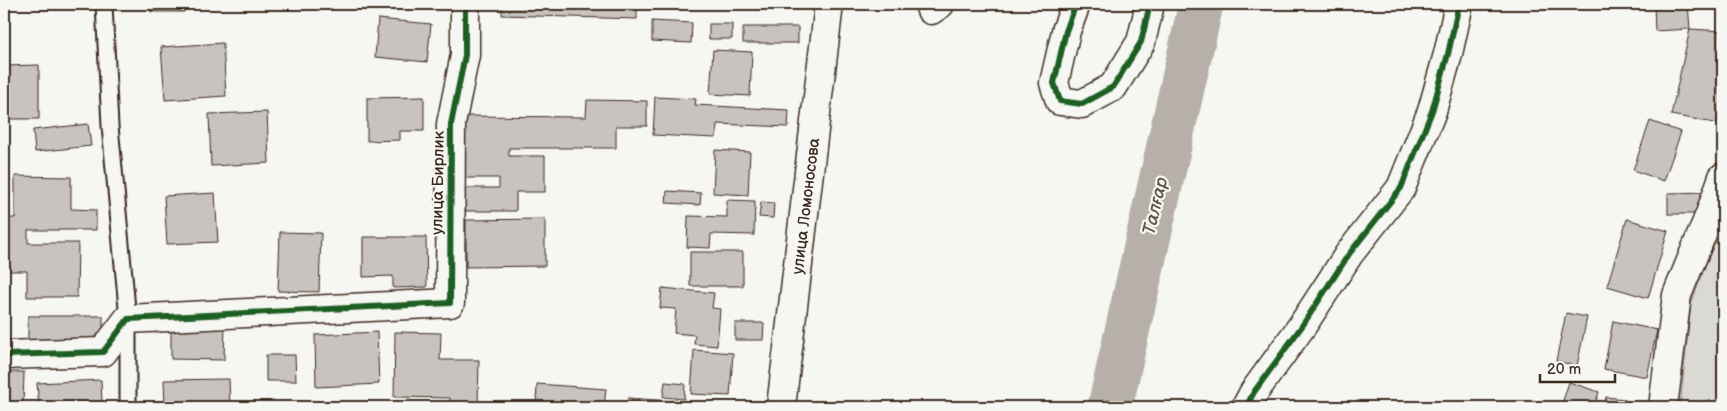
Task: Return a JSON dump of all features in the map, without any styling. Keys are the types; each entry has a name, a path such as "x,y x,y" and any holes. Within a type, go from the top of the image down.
{"street":[{"name":"улица Бирлик","path":"128,319 450,304 452,124 464,56 465,4"},
{"name":"улица Ломоносова","path":"781,407 829,4"},
{"path":"929,4 931,10 940,4"},
{"path":"1076,4 1066,30 1054,83 1060,101 1082,104 1113,87 1141,42 1150,4"},
{"path":"1246,407 1254,392 1302,326 1349,254 1402,188 1432,111 1448,54 1459,4"},
{"path":"1663,407 1678,295 1723,177"},
{"path":"4,355 103,352 128,319"}],"lane":[{"path":"104,4 110,126 128,319 128,407"}],"shaded area":[{"path":"1723,218 1723,407 1680,407 1691,304"}],"building":[{"path":"151,4 184,4 184,12 151,12"},
{"path":"502,4 637,4 637,19 502,15"},
{"path":"755,4 771,4 771,9 754,9"},
{"path":"1654,4 1688,4 1690,29 1655,31"},
{"path":"378,19 431,24 427,62 375,57"},
{"path":"652,21 692,23 691,43 652,41"},
{"path":"709,24 732,24 732,39 709,39"},
{"path":"743,27 798,27 798,43 743,43"},
{"path":"1690,29 1723,31 1723,105 1720,124 1671,115"},
{"path":"223,43 226,96 165,100 161,47"},
{"path":"713,50 752,52 750,96 710,94"},
{"path":"39,65 39,119 4,119 4,66"},
{"path":"424,97 424,131 400,131 400,140 367,141 367,98"},
{"path":"655,97 696,99 695,105 789,110 788,127 717,124 716,138 653,135"},
{"path":"587,100 647,101 647,126 616,126 616,148 509,148 509,156 545,156 545,192 516,192 516,211 464,211 464,188 499,188 499,178 464,178 464,116 586,117"},
{"path":"267,112 269,163 211,166 209,114"},
{"path":"1650,121 1681,132 1664,181 1633,170"},
{"path":"88,124 91,146 35,152 33,130"},
{"path":"715,150 750,152 748,195 713,193"},
{"path":"15,176 71,177 71,209 96,210 96,230 28,230 28,243 78,243 77,297 27,297 27,271 4,271 4,218 15,218"},
{"path":"667,191 701,193 700,205 666,203"},
{"path":"1710,192 1710,214 1668,214 1668,193"},
{"path":"215,193 218,242 167,244 164,196"},
{"path":"727,200 755,201 754,235 711,234 710,248 687,247 688,216 727,217"},
{"path":"761,202 774,203 773,218 759,217"},
{"path":"545,219 545,266 466,267 466,220"},
{"path":"1627,219 1668,231 1648,298 1607,286"},
{"path":"280,232 321,233 319,292 278,291"},
{"path":"363,237 426,237 427,287 393,288 393,276 363,277"},
{"path":"690,252 743,252 743,286 690,286"},
{"path":"662,288 714,293 712,308 720,309 717,346 694,344 695,335 674,333 676,309 660,308"},
{"path":"1566,313 1587,317 1577,366 1556,361"},
{"path":"28,316 103,316 103,341 28,341"},
{"path":"1613,321 1657,330 1647,377 1604,369"},
{"path":"735,323 764,323 763,340 735,340"},
{"path":"171,324 225,324 224,360 171,359"},
{"path":"377,332 379,384 316,387 315,335"},
{"path":"395,332 441,333 440,360 479,360 478,407 450,407 450,398 394,397"},
{"path":"694,350 733,353 730,396 691,394"},
{"path":"266,355 295,355 296,381 266,381"},
{"path":"4,372 24,372 23,407 4,407"},
{"path":"229,379 230,407 165,407 164,380"},
{"path":"101,380 102,403 84,404 84,407 39,407 37,383"},
{"path":"665,382 685,384 684,399 663,397"},
{"path":"1569,382 1599,392 1594,407 1561,407"},
{"path":"537,384 606,389 604,407 536,407"},
{"path":"1606,397 1625,399 1624,407 1604,407"},
{"path":"628,398 742,406 742,407 627,407"}],"waterway":[{"name":"Талғар","path":"1110,407 1201,4"}],"cycle path":[{"path":"4,355 103,352 128,319 450,303 451,124 465,55 465,4"},
{"path":"1076,4 1066,31 1054,83 1060,101 1082,104 1113,87 1141,42 1150,4"},
{"path":"1246,407 1254,392 1302,326 1349,254 1401,188 1432,111 1448,54 1459,4"}]}
